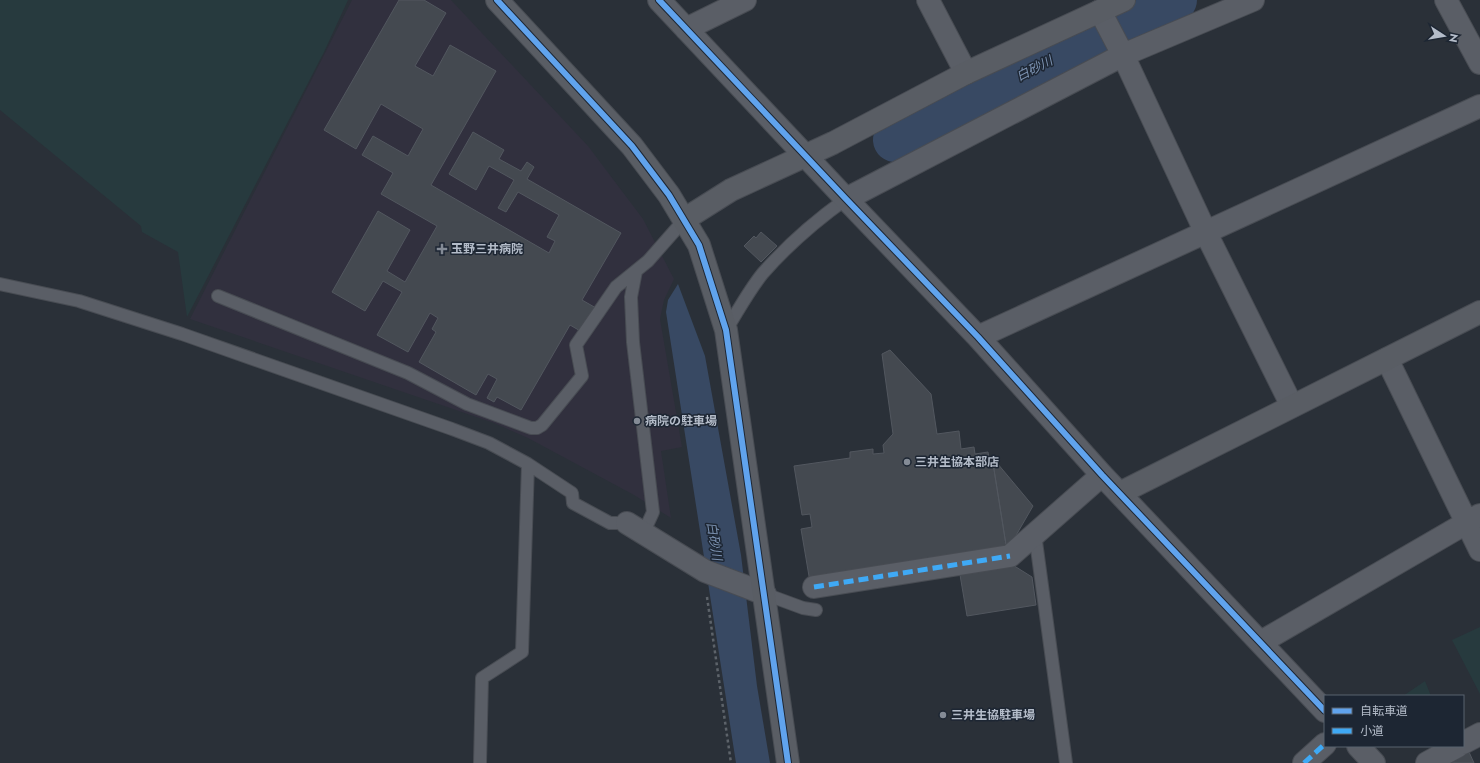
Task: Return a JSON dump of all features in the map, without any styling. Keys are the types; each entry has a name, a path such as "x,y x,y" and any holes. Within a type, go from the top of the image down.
{"street":[{"path":"497,0 632,146 669,195 685,219 699,245 726,330 755,591 788,763"},
{"path":"659,0 978,338 1102,475 1324,710"},
{"path":"686,29 745,0"},
{"path":"928,0 966,73"},
{"path":"685,219 732,190 806,157 966,73 1103,18 1124,0"},
{"path":"846,199 1121,51 1253,0"},
{"path":"1446,0 1480,63"},
{"path":"1103,18 1121,51 1206,233 1292,406"},
{"path":"978,338 1480,106"},
{"path":"1120,493 1480,312"},
{"path":"1387,359 1473,518 1480,550"},
{"path":"814,588 1010,556 1102,475"},
{"path":"1261,642 1473,518"},
{"path":"635,528 703,570 755,591"},
{"path":"1464,742 1480,734"},
{"path":"1304,763 1324,745"},
{"path":"1359,747 1374,763"},
{"path":"1427,763 1456,747"}],"lane":[{"path":"726,330 748,293 764,273 829,211 846,199"},
{"path":"218,296 408,373 467,404 531,428 537,428 542,425 582,376 576,345 616,287 648,261 685,219"},
{"path":"0,284 79,301 182,334 489,443 528,464 572,493 573,503 610,523 635,528 653,512 633,342 631,297 636,271"},
{"path":"480,763 482,678 522,652 528,464"},
{"path":"1035,534 1066,763"},
{"path":"755,591 803,608 816,610"}],"path":[{"path":"703,570 731,763"}],"shaded area":[{"name":"玉野三井病院","path":"352,0 451,0 588,146 643,219 674,279 664,300 660,319 682,447 661,451 671,518 634,495 528,438 494,423 190,319"}],"green space":[{"path":"0,0 348,0 324,52 187,317 178,252 142,232 141,226 0,110"},
{"path":"1480,627 1480,694 1452,640"},
{"path":"1425,681 1431,695 1404,695"}],"water":[{"path":"678,284 705,356 741,555 757,686 770,763 736,763 666,312 668,300"}],"building":[{"path":"399,0 424,0 446,13 415,66 433,76 450,45 496,71 431,185 549,253 555,241 547,237 559,215 518,192 506,212 498,208 514,180 489,166 476,190 449,174 473,132 504,150 499,159 521,171 527,162 534,167 527,179 621,233 582,300 596,308 582,332 570,325 521,410 497,397 494,402 487,398 497,379 488,374 476,395 419,362 436,332 432,329 438,318 430,313 408,352 377,335 402,292 383,281 365,311 332,292 378,211 410,230 387,271 405,282 437,226 381,194 393,173 362,155 373,136 408,156 423,129 381,104 356,149 324,130"},
{"path":"761,232 777,246 761,262 744,246 754,236 756,238"},
{"name":"三井生協本部店","path":"890,350 931,394 937,434 959,431 961,449 974,447 975,454 988,452 989,458 992,457 1007,551 810,582 801,529 812,527 810,514 802,515 794,466 850,458 850,452 873,449 873,454 884,453 883,445 893,434 882,354"},
{"path":"992,457 1033,506 1007,551"},
{"path":"1008,562 1032,577 1036,605 967,616 959,569"},
{"path":"1469,752 1474,763 1449,763"}],"waterway":[{"name":"白砂川","path":"895,140 1118,25 1175,0"}],"marked path":[{"path":"814,587 1010,556"},
{"path":"1304,763 1324,745"}],"cycle path":[{"path":"497,0 632,146 669,195 699,245 726,330 788,763"},
{"path":"659,0 978,337 1102,475 1324,710"}],"place":[{"name":"玉野三井病院","path":"442,249"},
{"name":"病院の駐車場","path":"637,421"},
{"name":"三井生協本部店","path":"907,462"},
{"name":"三井生協駐車場","path":"943,715"}]}
